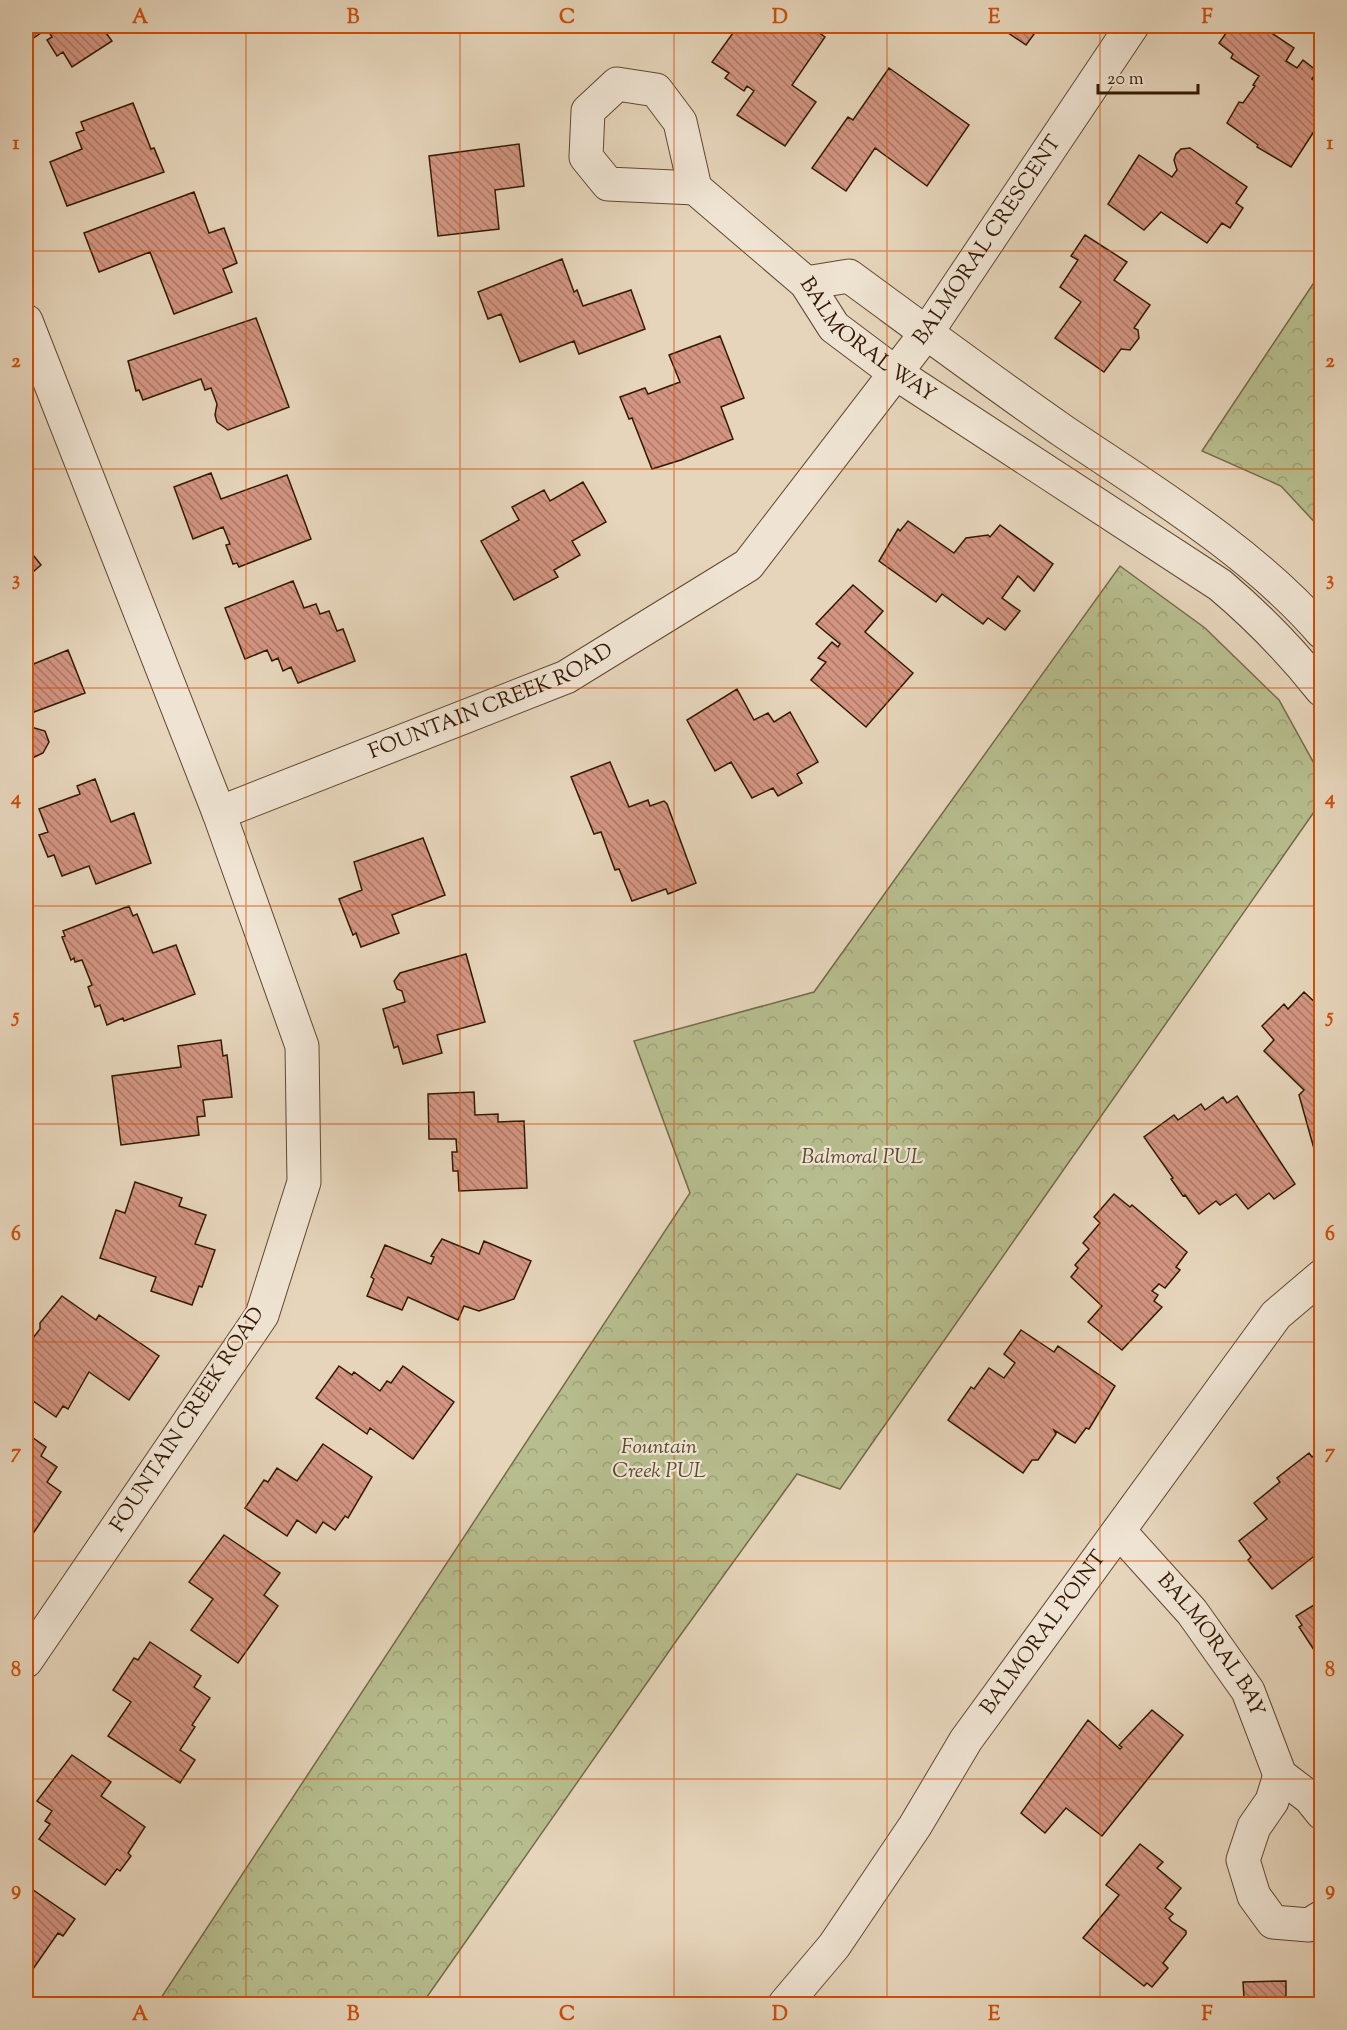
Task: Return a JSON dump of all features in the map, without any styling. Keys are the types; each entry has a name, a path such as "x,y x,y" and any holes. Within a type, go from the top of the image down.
{"street":[{"name":"BALMORAL CRESCENT","path":"748,565 894,372 927,332 1132,26"},
{"path":"695,188 806,283"},
{"name":"BALMORAL WAY","path":"1322,632 1276,584 1257,569 1162,498 1032,409 849,276 806,283 834,327 894,372 1220,585 1273,634 1322,690"},
{"name":"FOUNTAIN CREEK ROAD","path":"26,321 219,813 302,1046 304,1182 262,1315 26,1661"},
{"name":"FOUNTAIN CREEK ROAD","path":"219,813 566,677 748,565"},
{"name":"BALMORAL POINT","path":"785,2004 834,1946 915,1826 966,1740 1276,1315 1322,1276"},
{"name":"BALMORAL BAY","path":"1119,1531 1192,1612 1248,1691 1280,1775"},
{"path":"1322,1814 1310,1798 1280,1775 1272,1801 1254,1827 1243,1860 1254,1896 1273,1922 1309,1925 1322,1917"}],"green space":[{"path":"1321,272 1321,529 1281,486 1202,451"},
{"path":"1120,566 1205,628 1279,700 1321,776 1321,802 840,1489 797,1474 679,1637 422,2004 157,2004 690,1193 634,1041 814,992"}],"building":[{"path":"26,26 101,26 112,41 72,67 63,52 57,56 47,40 52,37 47,29 26,43"},
{"path":"738,26 809,26 825,37 792,85 816,102 785,146 737,115 754,91 747,86 744,91 725,78 729,73 712,62"},
{"path":"998,26 1040,26 1026,45"},
{"path":"1231,26 1261,26 1294,48 1286,61 1297,68 1303,60 1317,71 1312,79 1322,85 1322,119 1291,167 1257,147 1258,145 1227,123 1239,102 1243,103 1255,86 1253,85 1259,76 1231,58 1233,54 1219,43"},
{"path":"889,68 969,125 927,186 875,148 846,191 812,168 848,117 853,120"},
{"path":"133,103 151,149 154,148 164,172 67,206 50,162 82,149 76,133 84,130 81,122"},
{"path":"519,144 524,186 495,190 499,229 438,236 429,156"},
{"path":"1190,148 1247,187 1236,203 1243,208 1230,228 1222,223 1207,243 1161,212 1144,230 1108,204 1139,155 1172,177 1177,170 1174,160 1176,154 1181,149"},
{"path":"194,192 209,233 224,228 237,263 223,269 232,292 174,314 150,252 99,272 84,233"},
{"path":"1085,235 1127,262 1114,280 1150,305 1134,328 1138,330 1139,338 1130,350 1121,349 1104,372 1055,338 1081,302 1060,287 1078,260 1071,256"},
{"path":"562,259 574,292 577,290 583,306 631,290 645,329 579,354 574,341 520,362 501,314 488,319 478,292"},
{"path":"256,318 289,407 228,430 217,422 215,415 217,404 211,388 205,390 201,379 143,400 139,390 136,391 128,361"},
{"path":"720,336 744,398 721,407 733,439 652,469 632,418 629,419 620,397 645,388 648,394 680,382 669,355"},
{"path":"211,473 221,499 287,475 311,539 239,567 237,563 233,564 226,545 230,544 223,527 193,539 174,487"},
{"path":"583,482 606,522 572,541 580,555 554,570 558,577 514,600 481,541 519,520 512,507 544,490 550,501"},
{"path":"908,521 954,553 966,538 988,535 990,537 1000,525 1053,564 1034,591 1018,576 1002,598 1020,611 1005,630 988,618 983,624 942,594 936,602 879,561 898,529 900,531"},
{"path":"26,546 41,565 26,578"},
{"path":"293,581 304,608 316,604 320,614 329,611 337,631 343,629 355,661 298,683 291,667 283,671 278,658 272,661 267,650 245,659 225,608"},
{"path":"853,585 883,611 865,632 913,673 866,727 811,680 826,662 818,658 832,642 838,647 840,644 816,624"},
{"path":"68,650 85,693 26,715 26,667"},
{"path":"737,689 754,720 768,713 774,722 790,712 818,762 797,774 802,783 778,796 773,788 752,798 731,762 715,771 687,720"},
{"path":"26,715 31,727 45,731 49,742 43,753 26,761"},
{"path":"610,762 629,807 648,800 650,806 664,801 667,804 696,883 668,894 666,889 632,901 619,869 615,870 601,832 594,834 571,777"},
{"path":"95,779 111,822 134,813 151,863 96,884 89,866 62,876 54,855 48,857 39,835 48,832 39,809 80,794 77,786"},
{"path":"423,838 445,895 392,915 399,933 361,947 356,933 353,935 339,899 362,890 354,862"},
{"path":"129,906 133,916 137,914 153,953 176,945 195,994 124,1021 123,1018 107,1025 100,1005 95,1007 88,987 92,985 82,960 75,962 74,958 71,960 62,937 65,936 63,931"},
{"path":"466,954 485,1022 437,1035 442,1053 403,1064 398,1046 394,1048 383,1009 405,1002 402,991 397,989 394,981 400,973"},
{"path":"1304,992 1322,1009 1322,1155 1316,1156 1299,1095 1304,1090 1264,1051 1274,1040 1262,1026 1284,1004 1288,1009"},
{"path":"221,1040 223,1056 227,1055 232,1097 203,1100 205,1116 197,1117 199,1135 121,1145 112,1076 181,1067 178,1046"},
{"path":"474,1092 475,1115 498,1114 498,1122 524,1121 527,1188 459,1191 458,1171 453,1171 452,1152 457,1152 456,1139 429,1139 428,1094"},
{"path":"1237,1096 1295,1184 1274,1199 1269,1193 1248,1209 1236,1194 1220,1205 1216,1201 1199,1214 1185,1195 1183,1196 1144,1137 1174,1115 1178,1120 1201,1104 1205,1110 1223,1097 1227,1103"},
{"path":"135,1182 182,1198 179,1206 206,1215 195,1244 215,1250 202,1287 199,1286 192,1305 151,1291 156,1277 100,1258 116,1210 125,1213"},
{"path":"1114,1194 1130,1207 1132,1205 1187,1252 1176,1267 1180,1270 1165,1288 1159,1284 1152,1291 1158,1295 1154,1301 1162,1307 1122,1350 1088,1322 1102,1306 1071,1277 1078,1268 1075,1265 1089,1249 1083,1243 1100,1223 1094,1217"},
{"path":"442,1239 479,1254 484,1241 531,1261 514,1299 479,1311 464,1306 458,1320 408,1297 402,1310 367,1296 374,1279 371,1277 385,1245 431,1264 434,1257 431,1256"},
{"path":"62,1296 96,1320 99,1315 159,1356 129,1400 89,1372 68,1409 63,1406 56,1417 26,1396 26,1347 40,1329 40,1323"},
{"path":"1021,1330 1054,1352 1058,1346 1115,1386 1089,1429 1086,1428 1075,1443 1054,1430 1056,1434 1038,1460 1032,1460 1023,1473 948,1420 971,1387 974,1389 989,1368 1004,1378 1015,1363 1004,1354"},
{"path":"339,1366 352,1375 354,1372 380,1391 387,1381 391,1383 403,1366 454,1402 413,1459 370,1428 367,1434 316,1398"},
{"path":"26,1433 46,1447 41,1456 57,1467 47,1482 61,1492 26,1544"},
{"path":"323,1444 372,1477 348,1518 345,1516 335,1530 323,1522 316,1533 297,1520 287,1536 245,1508 264,1480 268,1482 277,1468 297,1481"},
{"path":"1322,1449 1322,1550 1272,1589 1248,1560 1251,1557 1239,1541 1267,1519 1254,1503 1280,1482 1277,1478 1309,1453 1312,1457"},
{"path":"224,1535 280,1573 264,1595 278,1606 238,1663 191,1630 213,1599 189,1582"},
{"path":"1322,1600 1322,1655 1317,1648 1314,1650 1299,1627 1302,1625 1296,1616"},
{"path":"150,1642 201,1676 194,1687 210,1698 192,1725 195,1727 180,1750 195,1760 180,1783 108,1736 131,1702 113,1690 134,1658 138,1660"},
{"path":"1152,1710 1183,1735 1102,1836 1066,1808 1045,1833 1021,1813 1088,1720 1120,1749 1122,1747 1119,1745"},
{"path":"72,1755 111,1782 101,1796 145,1827 128,1853 131,1856 120,1871 117,1869 105,1885 39,1839 50,1824 45,1821 52,1811 37,1801"},
{"path":"1140,1844 1163,1862 1157,1868 1181,1888 1165,1908 1173,1914 1169,1918 1171,1921 1186,1931 1163,1963 1168,1968 1152,1987 1147,1983 1144,1986 1083,1938 1119,1895 1106,1885"},
{"path":"26,1885 75,1919 63,1936 58,1933 33,1969 26,1964"},
{"path":"1286,1981 1286,2004 1241,2004 1240,1998 1244,1998 1243,1982"}],"park label":[{"name":"Balmoral PUL","path":"862,1158"},
{"name":"Fountain Creek PUL","path":"659,1460"}]}
